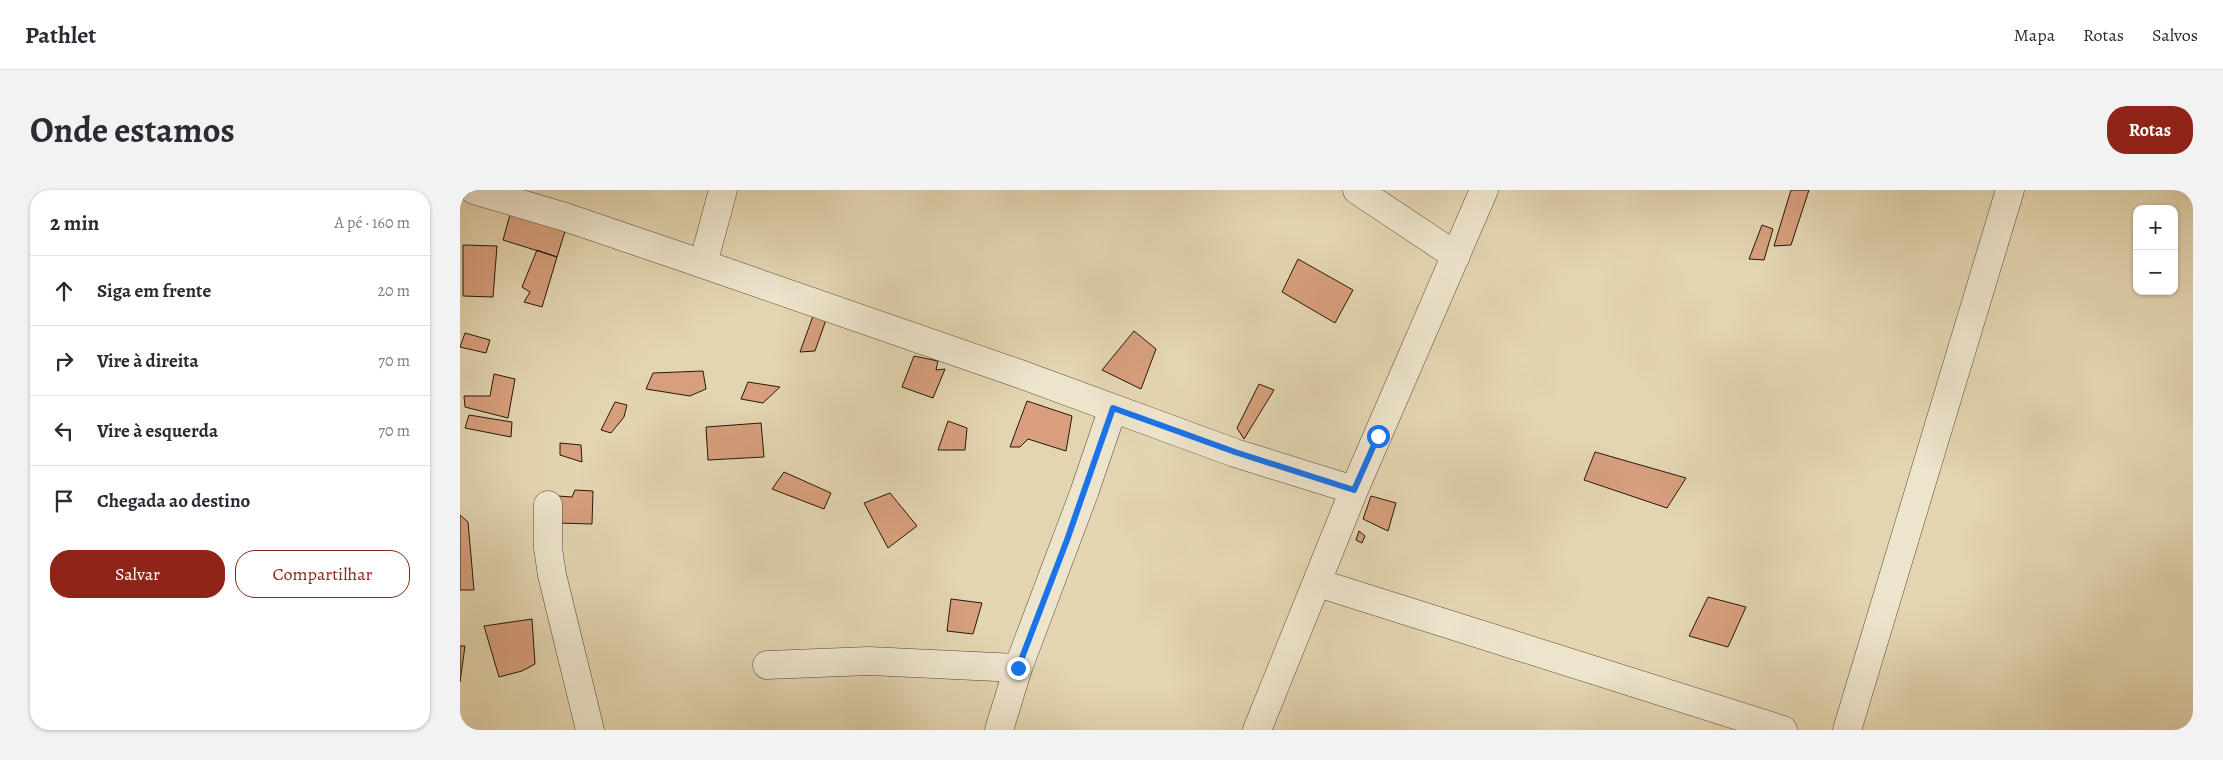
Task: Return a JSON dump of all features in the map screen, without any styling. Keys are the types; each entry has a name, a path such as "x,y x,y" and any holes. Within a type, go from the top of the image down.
{"street":[{"path":"474,190 565,217 703,264 1235,452 1354,490"},
{"path":"703,264 724,190"},
{"path":"1357,190 1456,256"},
{"path":"1257,730 1354,490 1484,190"},
{"path":"1847,730 2010,190"},
{"path":"999,730 1018,668 1064,547 1113,408"},
{"path":"548,505 548,548 552,574 590,730"},
{"path":"1318,583 1784,730"},
{"path":"767,666 869,661 1018,668"}],"building":[{"path":"1791,190 1809,190 1791,245 1774,246"},
{"path":"511,211 566,228 557,257 503,240"},
{"path":"1762,225 1773,229 1764,260 1749,259"},
{"path":"463,245 497,246 493,297 463,296"},
{"path":"537,250 557,257 542,307 524,302 530,292 522,287"},
{"path":"1298,259 1353,290 1335,323 1282,292"},
{"path":"813,316 827,317 815,351 800,352"},
{"path":"1134,331 1156,349 1141,389 1102,370"},
{"path":"465,333 490,340 486,353 460,347"},
{"path":"914,356 938,361 936,370 945,369 933,398 902,387"},
{"path":"703,371 706,389 690,396 646,389 653,373"},
{"path":"494,374 515,379 508,418 465,407 464,396 490,396"},
{"path":"748,382 780,387 763,403 741,399"},
{"path":"1259,384 1274,390 1244,439 1237,428"},
{"path":"1027,401 1072,416 1066,451 1028,439 1020,447 1010,447"},
{"path":"615,402 627,405 624,417 611,433 601,430"},
{"path":"469,415 512,422 511,437 465,428"},
{"path":"948,421 967,428 965,450 938,450"},
{"path":"761,423 764,457 708,460 706,427"},
{"path":"560,443 581,445 582,462 560,455"},
{"path":"1595,452 1686,478 1667,508 1584,480"},
{"path":"784,472 831,493 824,509 772,489"},
{"path":"575,490 593,491 592,524 558,523 558,496 572,497"},
{"path":"890,493 917,526 888,548 864,503"},
{"path":"1371,496 1396,503 1388,531 1363,519"},
{"path":"460,515 468,522 474,590 460,590"},
{"path":"1359,531 1365,536 1362,543 1356,540"},
{"path":"1708,597 1746,607 1728,647 1689,636"},
{"path":"951,599 982,603 973,634 947,631"},
{"path":"532,619 535,664 522,671 499,677 484,626"},
{"path":"460,646 465,646 460,682"}],"route":[{"path":"1018,668 1067,540 1113,408 1235,452 1354,490 1378,436"}]}
